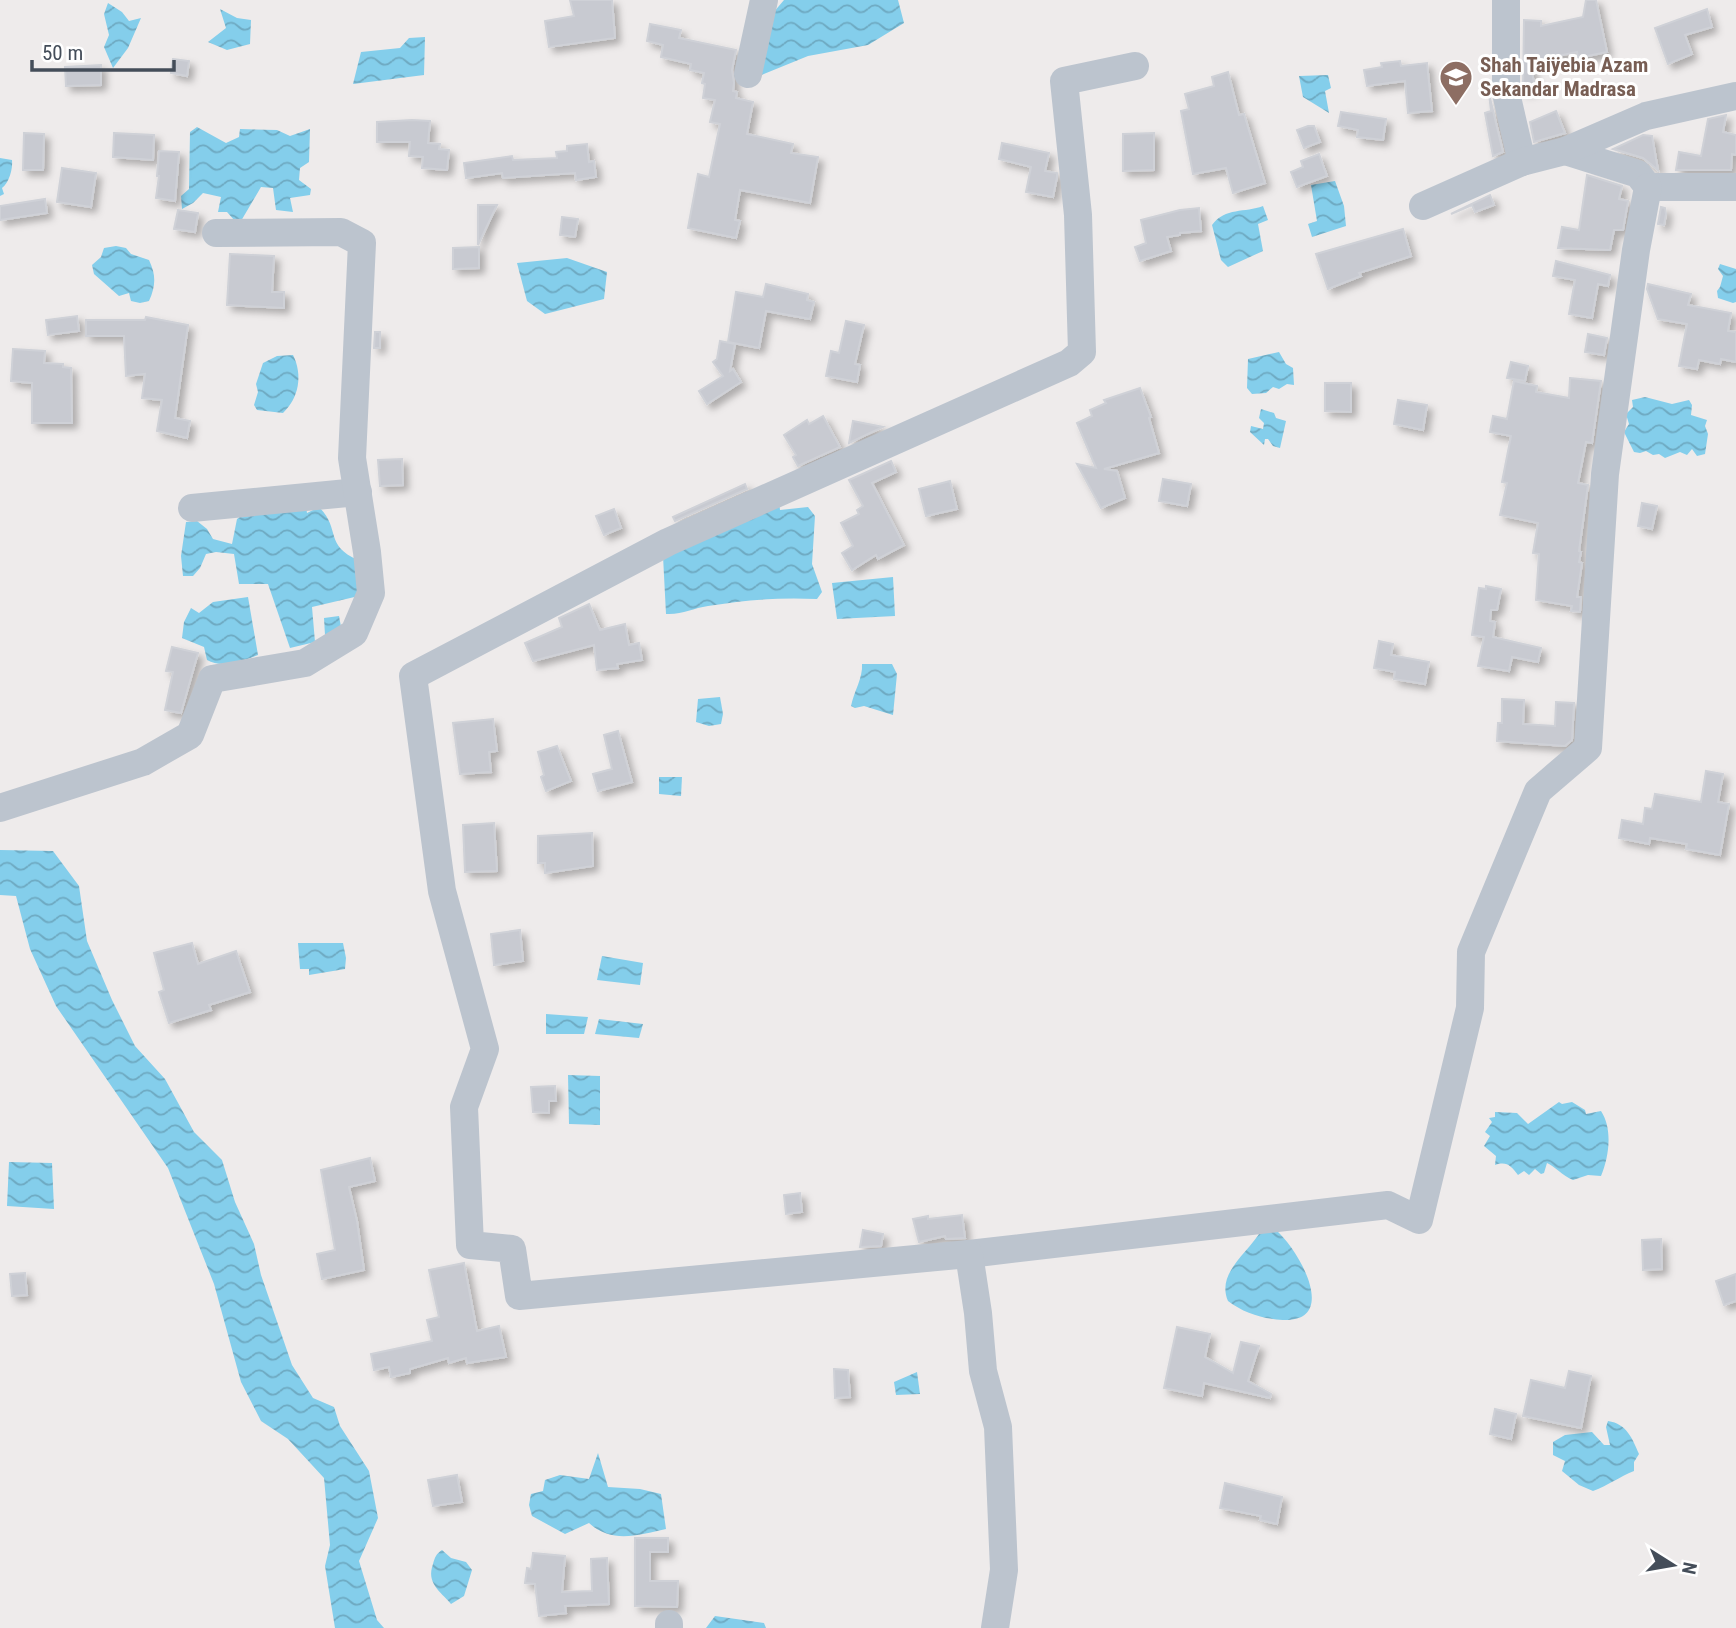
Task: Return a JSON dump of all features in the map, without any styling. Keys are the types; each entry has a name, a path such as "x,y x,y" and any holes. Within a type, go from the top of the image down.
{"street":[{"path":"748,74 764,0"},
{"path":"1506,0 1506,93 1522,162"},
{"path":"1135,66 1064,81 1078,215 1082,352 1069,363 668,542 413,676 442,891 485,1049 464,1107 470,1245 512,1249 519,1296 969,1254 1388,1205 1419,1220 1470,1008 1471,952 1538,791 1588,748 1605,474 1636,250 1648,187 1638,174 1565,151"},
{"path":"1423,206 1522,162 1565,151 1646,116 1736,96"},
{"path":"1648,187 1736,187"},
{"path":"0,808 143,762 190,735 212,679 305,663 354,633 371,593 352,458 362,243 341,232 216,233"},
{"path":"192,508 358,492"},
{"path":"969,1254 983,1371 999,1438 1004,1570 995,1628"}],"water":[{"path":"784,0 898,0 904,23 868,45 808,56 759,76 773,13"},
{"path":"108,3 122,12 129,21 141,18 128,48 113,68 104,47 109,35 104,14"},
{"path":"220,9 237,18 251,20 250,44 227,50 208,42 226,28"},
{"path":"425,37 424,75 353,84 361,52 400,48 409,38"},
{"path":"1328,75 1331,88 1325,91 1329,113 1303,97 1299,76"},
{"path":"197,127 226,143 239,137 240,129 277,130 290,136 310,129 309,162 300,168 299,180 311,189 310,195 290,198 293,212 276,210 273,188 261,187 241,221 235,221 227,212 218,212 221,197 203,193 182,209 181,196 189,189 190,132"},
{"path":"0,158 12,160 12,164 9,179 2,188 4,194 0,196"},
{"path":"1335,181 1344,206 1346,226 1312,237 1308,224 1317,221 1311,185"},
{"path":"1263,206 1268,220 1258,224 1263,251 1228,267 1221,260 1212,225 1223,215"},
{"path":"116,246 149,260 154,280 149,301 131,301 129,293 119,296 94,274 92,265 101,257 104,248"},
{"path":"567,258 607,272 604,299 545,314 527,301 517,263"},
{"path":"1720,264 1736,269 1736,302 1718,298 1717,291 1723,276 1718,269"},
{"path":"1279,352 1286,364 1293,368 1294,385 1287,384 1279,389 1273,387 1266,393 1252,394 1247,388 1248,359"},
{"path":"293,355 298,370 298,386 293,400 283,413 257,410 254,405 258,392 256,384 263,363 277,356"},
{"path":"1645,397 1672,404 1689,400 1692,405 1691,415 1707,420 1705,454 1697,456 1692,449 1687,455 1680,452 1665,458 1646,451 1634,452 1624,432 1629,424 1626,414 1633,407 1632,400"},
{"path":"1261,409 1286,421 1280,448 1273,446 1268,439 1265,439 1264,445 1250,432 1251,426 1263,429 1264,423 1259,418"},
{"path":"779,502 780,510 808,507 815,516 812,564 822,592 817,599 749,601 666,614 663,556"},
{"path":"306,506 307,513 319,507 330,522 341,548 358,560 363,595 312,607 315,642 290,648 268,584 239,584 234,554 206,554 193,576 183,576 181,556 186,522 197,521 207,529 213,539 232,544 237,519 247,512"},
{"path":"893,577 895,616 837,619 832,583"},
{"path":"248,597 258,655 232,663 213,663 207,660 204,647 182,638 184,622 191,608 199,613 213,602"},
{"path":"339,616 342,632 325,635 324,618"},
{"path":"862,664 892,664 897,674 893,715 864,706 851,706"},
{"path":"720,697 723,714 721,724 709,726 696,722 698,699"},
{"path":"659,777 682,777 681,796 659,794"},
{"path":"0,850 53,851 79,886 87,941 135,1046 165,1079 194,1132 222,1160 235,1202 254,1244 261,1275 292,1365 313,1398 334,1407 340,1426 369,1471 378,1518 359,1561 377,1620 384,1628 335,1628 325,1566 330,1545 324,1478 288,1439 261,1421 241,1382 214,1284 168,1168 56,1006 30,949 16,896 0,895"},
{"path":"298,943 343,943 345,969 309,975 309,969 300,969"},
{"path":"602,956 643,963 640,985 597,980"},
{"path":"546,1014 588,1017 584,1034 546,1034"},
{"path":"599,1019 643,1024 639,1038 595,1034"},
{"path":"568,1075 600,1076 600,1125 569,1124"},
{"path":"1559,1102 1572,1102 1585,1110 1586,1114 1601,1111 1605,1118 1608,1143 1601,1176 1588,1175 1573,1180 1547,1163 1544,1173 1541,1174 1535,1169 1529,1175 1524,1171 1518,1175 1508,1165 1495,1165 1496,1156 1484,1146 1490,1136 1485,1132 1492,1122 1489,1118 1495,1117 1495,1112 1517,1113 1528,1124"},
{"path":"9,1162 52,1163 54,1209 7,1206"},
{"path":"1276,1230 1296,1255 1310,1287 1312,1302 1307,1313 1294,1319 1273,1319 1249,1313 1228,1301 1225,1291 1230,1272 1261,1231"},
{"path":"917,1372 920,1394 896,1395 894,1382"},
{"path":"1608,1421 1624,1429 1639,1454 1634,1462 1634,1471 1593,1491 1579,1485 1562,1471 1565,1461 1553,1455 1553,1442 1565,1435 1592,1432 1604,1445 1610,1445 1606,1427"},
{"path":"598,1453 608,1487 640,1489 661,1494 666,1529 616,1536 598,1530 589,1523 565,1534 532,1516 529,1505 531,1494 543,1491 545,1480 560,1475 589,1479"},
{"path":"442,1550 451,1558 466,1562 472,1570 464,1596 451,1604 435,1586 431,1576 435,1558"},
{"path":"715,1616 764,1623 766,1628 706,1628"}],"building":[{"path":"570,0 612,0 615,38 549,47 545,21 574,16"},
{"path":"1586,0 1596,0 1607,52 1578,58 1577,52 1530,62 1535,88 1523,91 1524,20 1541,21 1541,26 1583,17"},
{"path":"1707,9 1712,27 1685,35 1692,54 1668,64 1655,28"},
{"path":"650,24 681,30 679,38 736,50 732,70 733,91 737,92 736,98 753,102 747,134 793,144 791,153 818,157 810,203 740,190 735,220 740,221 736,238 688,228 698,174 709,177 720,124 710,122 715,100 703,98 704,73 690,70 691,64 661,57 663,45 647,41"},
{"path":"173,59 189,61 187,76 171,73"},
{"path":"1400,61 1401,66 1427,63 1432,111 1408,113 1405,81 1367,86 1364,70 1382,67 1381,63"},
{"path":"101,65 101,85 66,86 65,67"},
{"path":"1228,72 1239,115 1244,114 1265,183 1233,193 1226,168 1193,174 1181,111 1189,109 1185,94 1214,86 1212,77"},
{"path":"1489,94 1503,152 1493,156 1485,113 1491,111"},
{"path":"1556,111 1565,133 1534,142 1530,122"},
{"path":"1341,112 1386,119 1383,140 1357,137 1358,130 1338,126"},
{"path":"1726,115 1723,132 1736,135 1736,155 1732,154 1731,170 1676,170 1679,152 1701,156 1708,119"},
{"path":"430,121 428,143 440,144 439,149 449,150 447,170 422,168 423,157 409,156 410,142 377,142 377,122"},
{"path":"1314,126 1320,142 1304,148 1297,130"},
{"path":"24,133 44,134 43,170 23,170"},
{"path":"114,133 154,135 153,160 113,157"},
{"path":"1154,133 1154,170 1123,171 1123,134"},
{"path":"1643,135 1652,136 1658,170 1643,158 1613,149"},
{"path":"1002,143 1049,153 1045,171 1057,173 1053,197 1026,192 1031,167 999,159"},
{"path":"587,144 589,162 594,161 596,177 576,180 575,173 503,178 502,173 466,178 464,163 512,156 513,160 557,158 556,152 567,151 567,146"},
{"path":"159,151 179,152 175,201 156,198"},
{"path":"1319,154 1327,176 1297,187 1291,172 1303,167 1301,161"},
{"path":"62,168 96,173 91,207 57,202"},
{"path":"1587,175 1622,186 1619,199 1628,201 1623,230 1614,230 1610,250 1558,248 1562,227 1579,230"},
{"path":"1490,195 1494,205 1475,212 1472,205 1451,214"},
{"path":"45,199 47,213 0,220 0,206"},
{"path":"478,205 497,205 478,245"},
{"path":"1661,207 1665,208 1666,214 1664,225 1658,224"},
{"path":"1199,208 1201,231 1167,237 1171,251 1140,261 1135,247 1146,243 1141,220"},
{"path":"178,210 198,213 195,232 174,229"},
{"path":"562,217 578,219 575,237 560,235"},
{"path":"1403,229 1411,256 1359,273 1361,276 1328,289 1316,254"},
{"path":"479,247 479,268 453,269 453,248"},
{"path":"230,254 274,256 272,292 284,292 284,308 227,305"},
{"path":"1556,261 1610,275 1608,286 1598,284 1592,318 1569,314 1575,280 1553,276"},
{"path":"766,284 808,294 807,300 814,302 810,319 766,311 759,348 728,342 736,292 763,297"},
{"path":"1648,284 1691,294 1688,305 1731,313 1728,331 1736,332 1736,362 1721,359 1720,364 1699,360 1697,369 1679,366 1687,324 1658,319 1647,289"},
{"path":"77,316 79,331 48,335 46,320"},
{"path":"146,317 188,325 175,418 190,421 187,438 157,431 162,400 142,398 145,374 126,376 124,336 86,336 86,320 145,320"},
{"path":"846,321 864,325 855,364 860,365 857,382 826,376 831,351 839,353"},
{"path":"375,332 380,332 380,348 374,348"},
{"path":"1588,334 1607,338 1604,355 1585,352"},
{"path":"720,341 735,344 730,371 733,369 741,382 707,404 699,391 723,376 713,362 717,359"},
{"path":"13,349 45,351 44,363 63,364 63,367 71,368 72,423 32,423 32,383 11,381"},
{"path":"1511,362 1528,366 1525,381 1507,378"},
{"path":"1570,378 1601,381 1592,443 1586,442 1578,483 1588,485 1579,551 1579,562 1582,563 1577,597 1581,597 1580,612 1571,611 1572,606 1536,600 1539,554 1533,553 1538,523 1500,515 1507,483 1502,482 1511,436 1490,432 1493,416 1507,419 1514,381 1537,386 1536,392 1569,398"},
{"path":"1325,383 1351,383 1351,412 1325,411"},
{"path":"1140,388 1151,417 1149,418 1159,453 1104,469 1117,471 1125,498 1101,508 1077,464 1096,468 1077,423 1092,416 1090,410 1106,403 1104,400"},
{"path":"1398,400 1427,405 1423,430 1394,424"},
{"path":"823,416 840,447 798,466 793,457 796,455 784,435 807,420 809,424"},
{"path":"853,421 883,427 849,443"},
{"path":"402,459 403,485 380,486 378,460"},
{"path":"891,461 896,472 872,483 904,545 878,559 876,555 852,570 842,553 853,546 841,523 859,514 857,510 863,506 849,480"},
{"path":"1163,479 1191,484 1187,506 1159,501"},
{"path":"950,481 957,509 926,516 919,489"},
{"path":"745,484 747,489 675,521 673,517"},
{"path":"1642,503 1657,506 1652,529 1638,526"},
{"path":"614,509 621,528 604,535 596,516"},
{"path":"1486,586 1501,589 1497,610 1491,610 1490,621 1495,622 1493,637 1541,648 1538,662 1512,657 1509,671 1478,666 1484,637 1472,635 1479,588 1486,589"},
{"path":"589,604 600,630 625,624 629,645 639,643 642,660 617,664 618,668 597,670 594,645 533,661 525,643 562,627 559,618"},
{"path":"1379,641 1393,644 1391,655 1429,662 1425,684 1394,679 1395,672 1374,668"},
{"path":"172,647 198,653 181,713 165,710 173,672 166,671"},
{"path":"1502,699 1524,700 1523,724 1555,726 1556,702 1574,703 1572,740 1565,746 1497,741 1498,723 1502,723"},
{"path":"493,719 497,751 489,752 491,772 460,774 453,723"},
{"path":"618,731 632,782 598,791 593,774 612,769 604,735"},
{"path":"557,746 571,781 546,791 538,752"},
{"path":"1706,771 1723,774 1718,802 1729,804 1720,855 1686,849 1687,844 1650,838 1649,844 1619,838 1622,820 1643,824 1645,808 1652,809 1655,794 1701,802"},
{"path":"494,823 497,871 465,872 463,825"},
{"path":"592,833 593,866 545,873 545,863 538,863 538,836"},
{"path":"520,930 523,961 494,965 491,934"},
{"path":"192,943 198,964 236,951 250,992 209,1005 211,1010 169,1023 159,992 164,990 154,953"},
{"path":"555,1086 556,1101 549,1101 549,1113 533,1112 531,1087"},
{"path":"370,1158 375,1181 349,1187 364,1270 322,1279 317,1254 335,1250 321,1170"},
{"path":"800,1193 802,1212 786,1214 784,1195"},
{"path":"962,1215 965,1238 946,1239 945,1236 919,1242 913,1219"},
{"path":"863,1230 883,1234 881,1246 860,1247"},
{"path":"1661,1239 1662,1269 1643,1270 1642,1240"},
{"path":"464,1263 477,1331 499,1326 506,1357 467,1363 466,1358 449,1363 448,1358 410,1369 410,1373 391,1377 389,1367 374,1370 371,1354 432,1341 427,1320 439,1317 429,1270"},
{"path":"25,1273 27,1295 12,1296 10,1274"},
{"path":"1736,1274 1736,1301 1724,1305 1716,1281"},
{"path":"1177,1327 1210,1334 1205,1357 1233,1373 1241,1342 1259,1346 1248,1381 1271,1394 1270,1398 1204,1383 1202,1396 1164,1388"},
{"path":"834,1369 848,1370 850,1397 835,1398"},
{"path":"1569,1371 1591,1376 1581,1428 1523,1416 1531,1380 1565,1388"},
{"path":"1495,1409 1516,1414 1511,1439 1490,1434"},
{"path":"457,1475 462,1502 433,1506 428,1480"},
{"path":"1225,1483 1282,1497 1277,1524 1260,1520 1261,1516 1220,1508"},
{"path":"635,1538 668,1538 668,1552 650,1552 650,1581 678,1581 677,1607 635,1606"},
{"path":"533,1553 565,1556 562,1592 592,1591 591,1559 607,1558 609,1604 565,1606 566,1613 539,1616 535,1584 525,1583 527,1568 531,1569"}],"place":[{"name":"Shah Taiÿebia Azam Sekandar Madrasa","path":"1456,107"}]}
